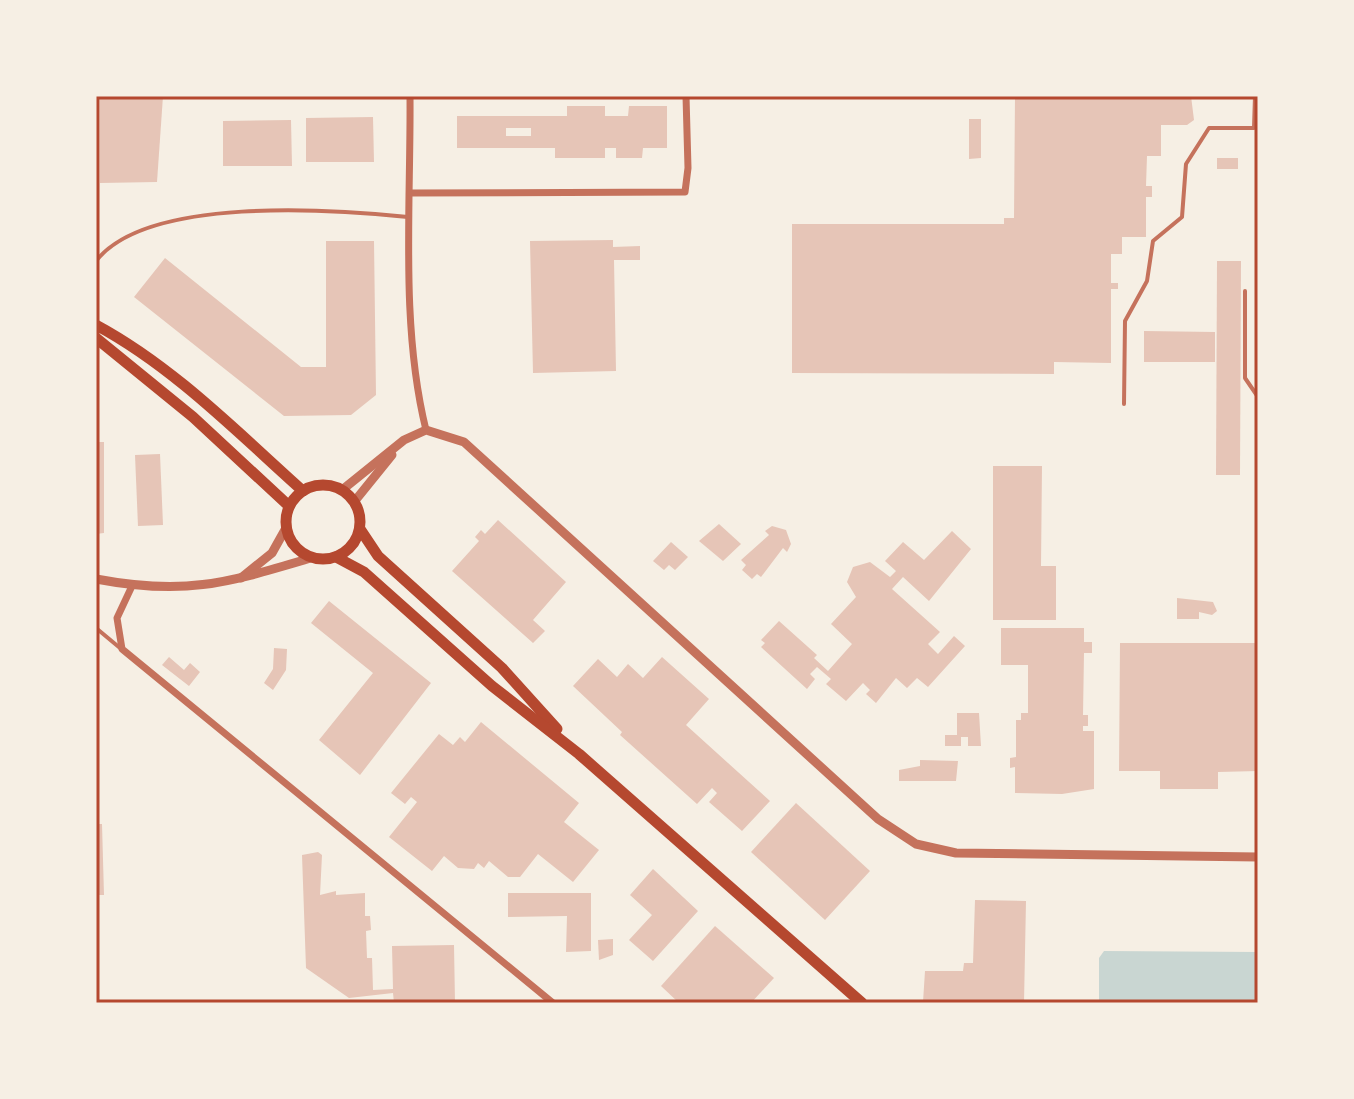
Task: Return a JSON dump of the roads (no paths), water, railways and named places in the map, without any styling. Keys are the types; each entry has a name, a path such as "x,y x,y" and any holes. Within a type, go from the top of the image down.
{"main road":[{"path":"96,325 127,342 202,401 303,491"},
{"path":"96,338 193,417 289,506"},
{"path":"579,754 502,668 378,556 360,529 354,502 342,490 323,485 303,491 289,506 286,528 292,543 311,558 336,557 364,572 492,686 579,754 862,1003"},
{"path":"336,557 352,546 360,529"}],"street":[{"path":"410,96 410,217 417,393 426,430"},
{"path":"410,193 685,192 688,168 686,96"},
{"path":"342,490 404,440 426,430 464,442 878,819 916,844 956,853 1258,857"},
{"path":"354,502 404,440"},
{"path":"241,578 272,553 286,528"},
{"path":"96,579 132,586 183,589 241,578 311,558"},
{"path":"132,586 117,618 122,649 553,1003"}],"lane":[{"path":"1124,404 1125,321 1147,281 1153,241 1182,217 1186,164 1209,128 1254,128 1255,96"},
{"path":"96,261 107,247 131,232 191,215 280,212 410,217"},
{"path":"1245,291 1245,383 1258,397"},
{"path":"96,628 122,649"}]}
